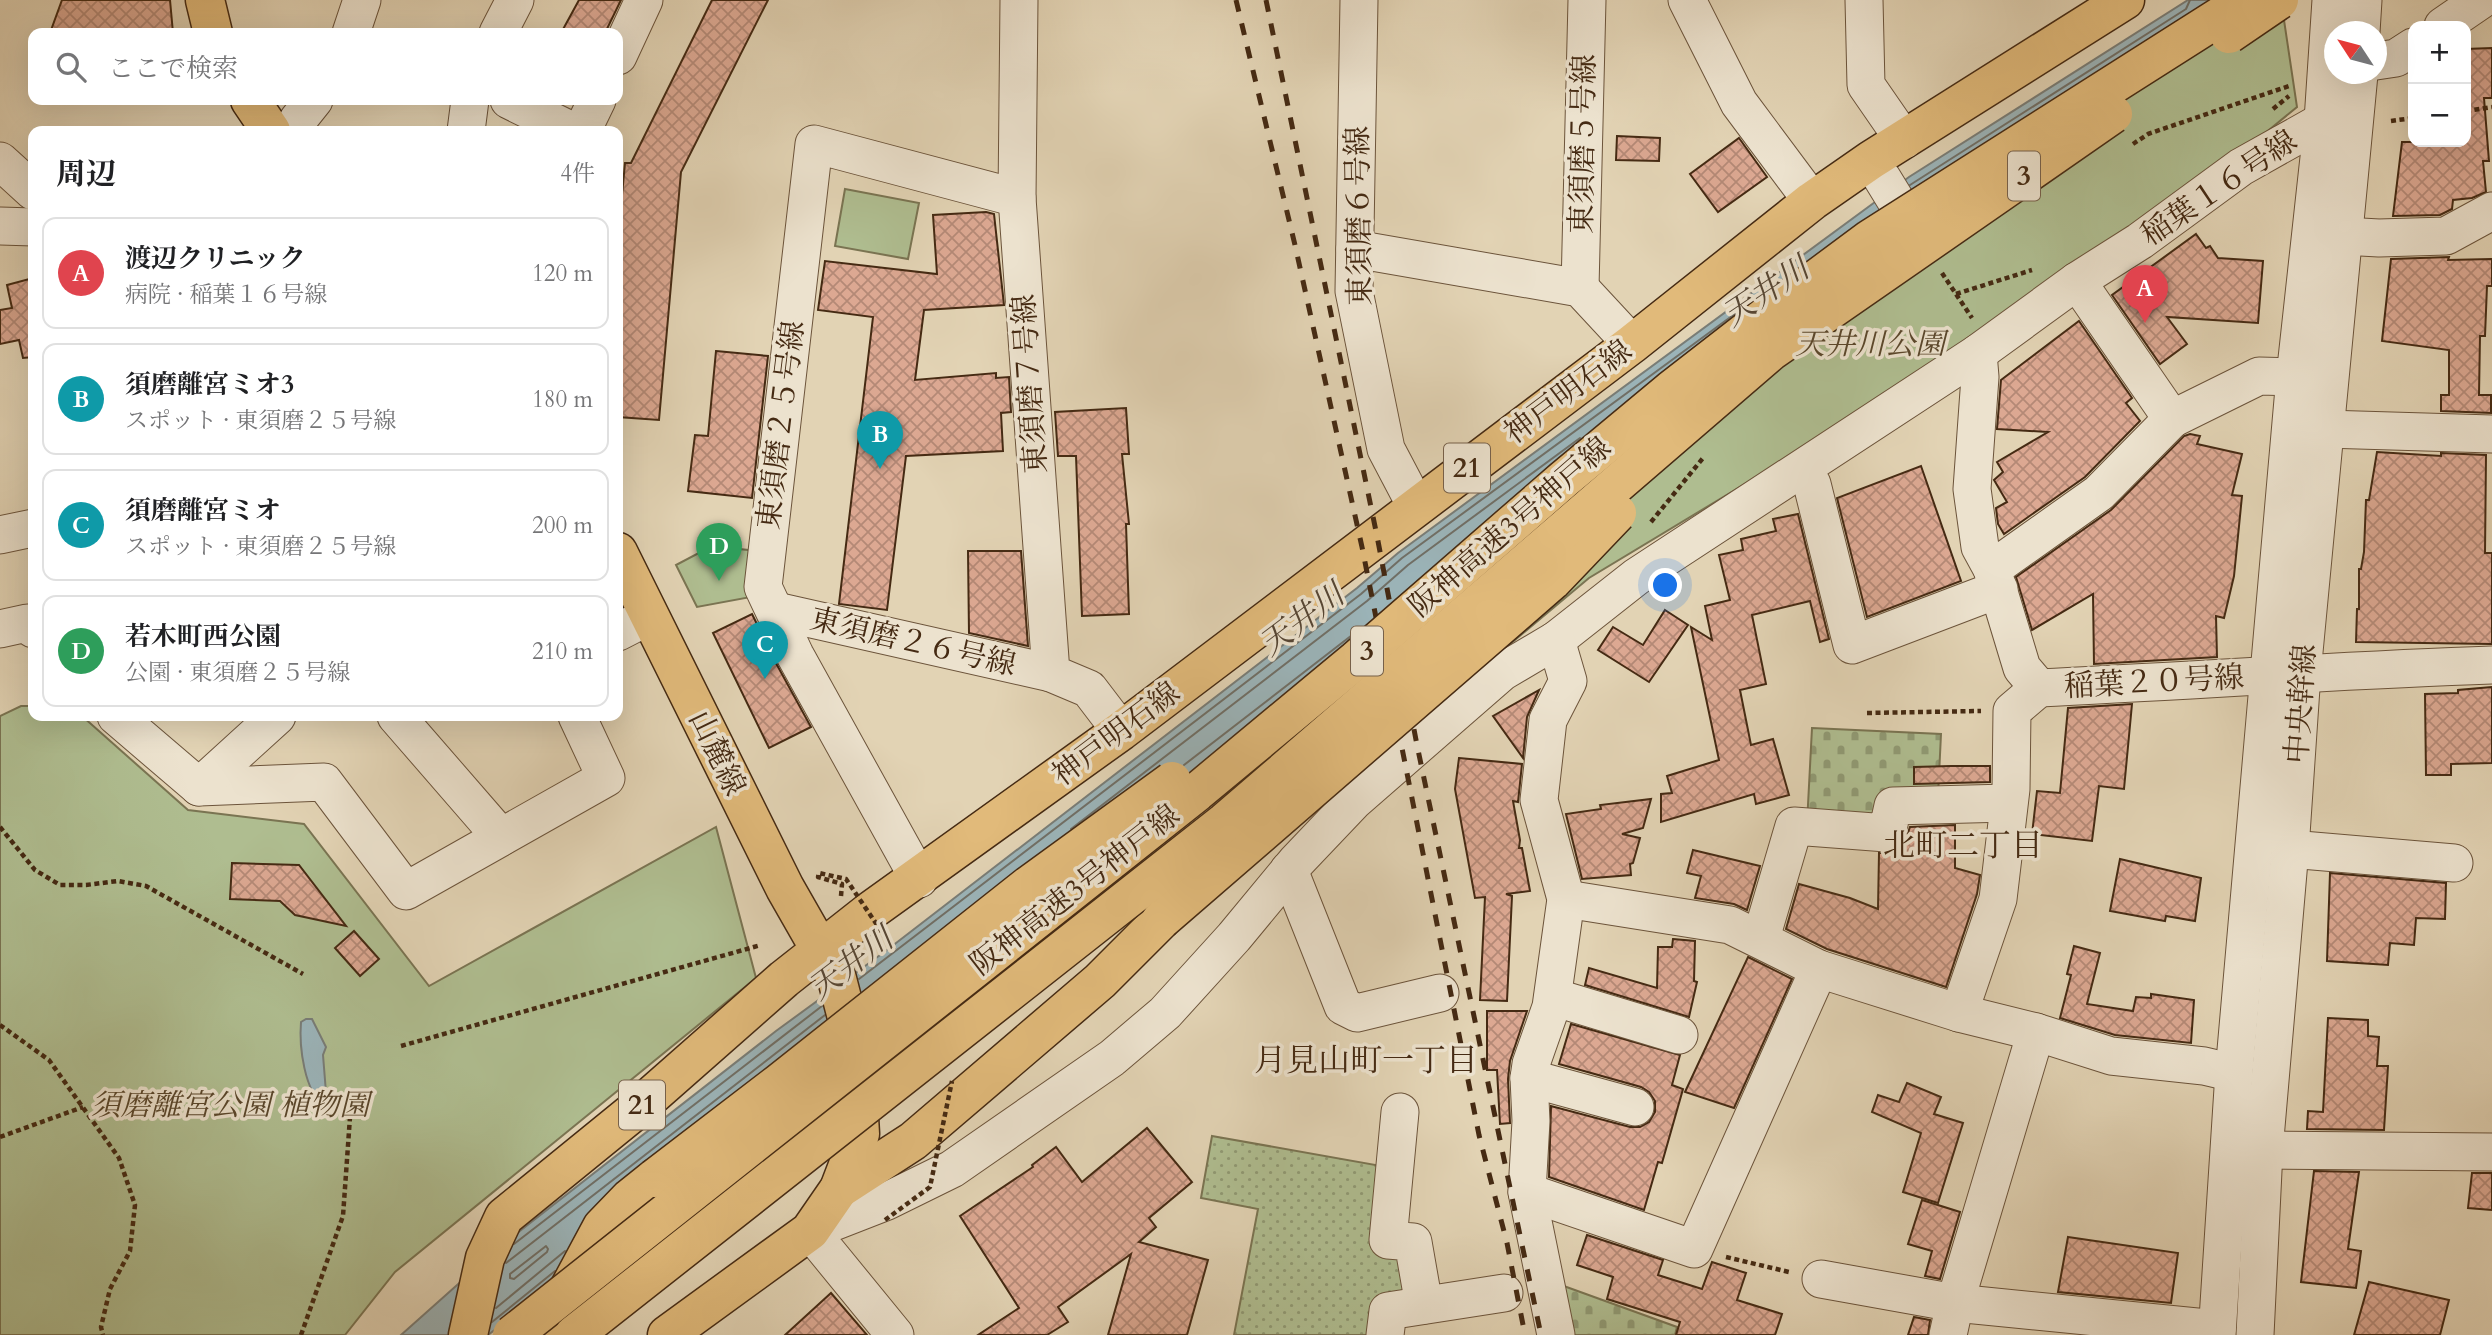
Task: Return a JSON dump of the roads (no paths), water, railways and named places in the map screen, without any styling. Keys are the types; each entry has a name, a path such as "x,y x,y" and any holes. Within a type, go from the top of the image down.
{"main road":[{"path":"205,0 212,28"},
{"name":"阪神高速3号神戸線","path":"512,1335 1186,801 1356,660 1564,479 1671,390 1765,317 1870,239 2246,0"},
{"name":"阪神高速3号神戸線","path":"574,1335 1225,822 1770,352 2279,0"},
{"name":"神戸明石線","path":"469,1330 485,1258 504,1217 633,1112 784,979 829,965 869,912 919,879 1121,731 1632,344 1812,201 2118,2"},
{"path":"253,105 268,126"},
{"path":"839,1189 913,1141 1100,981 1161,920 1552,581 1770,352"},
{"name":"山麓線","path":"623,574 634,624 829,965"},
{"path":"544,1335 603,1227 630,1198 1029,885 1163,787 1356,660"},
{"path":"667,1335 810,1231 839,1189 860,1134 854,1044 829,965"}],"street":[{"path":"353,28 362,0"},
{"path":"501,28 515,0"},
{"path":"623,45 644,0"},
{"name":"東須磨７号線","path":"1019,0 1017,198 1051,673"},
{"name":"東須磨６号線","path":"1359,0 1354,291 1386,449 1416,506"},
{"name":"東須磨５号線","path":"1580,288 1587,0"},
{"path":"1687,0 1739,103 1812,201"},
{"path":"1864,0 1866,85 1904,140"},
{"name":"中央幹線","path":"2255,1335 2263,1150 2290,849 2286,675 2295,377 2323,121 2331,0"},
{"path":"2361,21 2362,0"},
{"path":"2450,21 2482,0"},
{"path":"2387,59 2396,58 2408,50"},
{"name":"中央幹線","path":"2217,1332 2234,1073 2286,675 2325,429 2358,84"},
{"path":"296,126 310,105"},
{"path":"467,126 469,105"},
{"path":"519,105 562,126"},
{"path":"584,126 595,105"},
{"name":"稲葉１６号線","path":"810,1231 887,1201 952,1169 1112,1058 1165,1013 1234,937 1289,870 1354,801 1502,672 1556,640 1622,586 1802,470 1976,337 2077,281 2140,241 2241,167 2323,121"},
{"name":"東須磨２５号線","path":"919,879 794,655 763,587 814,144 1017,198"},
{"path":"0,161 28,186"},
{"path":"1882,178 1920,240"},
{"path":"2343,236 2446,236 2492,211"},
{"path":"0,226 28,227"},
{"path":"1355,249 1580,288 1632,344"},
{"path":"2077,281 2172,419"},
{"path":"1959,1013 1998,899 2008,803 2025,699 2022,668 1995,579 1980,547 1972,489 1980,377 1976,337"},
{"path":"1802,470 1812,484 1852,645 1995,579 2099,493 2172,419 2259,376 2295,377"},
{"path":"2325,429 2492,434"},
{"path":"0,534 28,529"},
{"name":"東須磨２６号線","path":"776,611 1051,673"},
{"path":"0,629 28,624"},
{"path":"1556,640 1568,681 1548,720 1539,800 1566,899 1553,997 1529,1078 1531,1121 1527,1192 1556,1335"},
{"name":"稲葉２０号線","path":"2025,699 2286,675 2492,665"},
{"path":"1051,673 1089,689 1121,731"},
{"path":"124,721 200,788 324,782 406,891 606,778 579,721"},
{"path":"200,788 272,721"},
{"path":"400,721 501,837"},
{"path":"1761,938 1794,826 1888,833 1893,806 2008,803"},
{"path":"2290,849 2454,863"},
{"path":"1289,870 1343,1006 1357,1013 1440,993"},
{"path":"1566,899 1730,925 1819,969 1959,1013 2036,1032 2111,1056 2204,1066 2234,1073"},
{"path":"1527,1192 1694,1249 1819,969"},
{"path":"1553,997 1678,1035"},
{"path":"1951,1319 2036,1032"},
{"path":"1529,1078 1635,1107"},
{"path":"1400,1112 1388,1240 1413,1242 1424,1305"},
{"path":"2263,1150 2492,1152"},
{"path":"810,1231 895,1335"},
{"path":"1821,1279 1951,1319 2217,1332"},
{"path":"1385,1335 1388,1311 1504,1293"}],"water":[{"name":"天井川","path":"2188,0 2267,0 1931,229 488,1335 401,1335 502,1245 776,1031 887,950 1357,588 1398,553 1909,177"},
{"path":"312,1019 326,1047 323,1055 325,1107 312,1091 304,1068 301,1022"}],"railway":[{"path":"1236,0 1295,245 1362,547 1479,1135 1507,1243 1525,1335"},
{"path":"1266,0 1377,536 1417,745 1541,1335"}],"place":[{"name":"渡辺クリニック","path":"2145,323"},
{"name":"須磨離宮ミオ3","path":"880,469"},
{"name":"若木町西公園","path":"719,581"},
{"name":"須磨離宮ミオ","path":"765,679"}],"district":[{"name":"北町二丁目","path":"1963,846"},
{"name":"月見山町一丁目","path":"1366,1061"}],"park label":[{"name":"天井川公園","path":"1870,344"},
{"name":"須磨離宮公園 植物園","path":"230,1105"}]}
